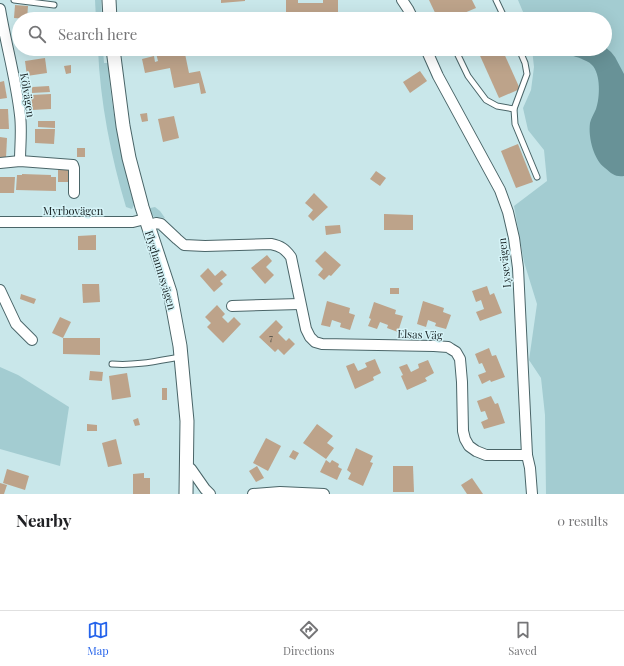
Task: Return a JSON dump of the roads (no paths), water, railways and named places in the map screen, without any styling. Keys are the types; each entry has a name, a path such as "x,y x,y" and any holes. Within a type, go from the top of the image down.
{"street":[{"path":"109,0 110,12"},
{"path":"402,0 409,12"},
{"name":"Kölvägen","path":"0,9 2,31 16,84 20,117 20,161"},
{"name":"Flyghamnsvägen","path":"114,56 123,126 129,158 147,222 170,292 182,357 186,421 186,494"},
{"name":"Lysevägen","path":"429,56 438,76 500,190 511,225 518,268 527,455 530,468 532,494"},
{"path":"0,163 20,161 73,165 74,193"},
{"name":"Myrbovägen","path":"0,222 147,222"},
{"name":"Elsas Väg","path":"147,222 161,224 184,245 205,246 271,244 279,245 286,249 291,257 306,329 310,337 315,342 322,344 448,347 456,352 460,360 463,431 469,446 486,455 527,455"},
{"path":"0,290 16,324 32,340"},
{"path":"232,306 300,304"},
{"path":"186,468 191,469 210,494"},
{"path":"253,494 280,492 324,494"}],"lane":[{"path":"14,0 54,5"},
{"path":"496,0 502,12"},
{"path":"458,56 468,76 486,100 497,106 514,109"},
{"path":"522,56 527,74 514,109 515,124 537,177"},
{"path":"112,364 126,365 149,363 182,357"}]}
